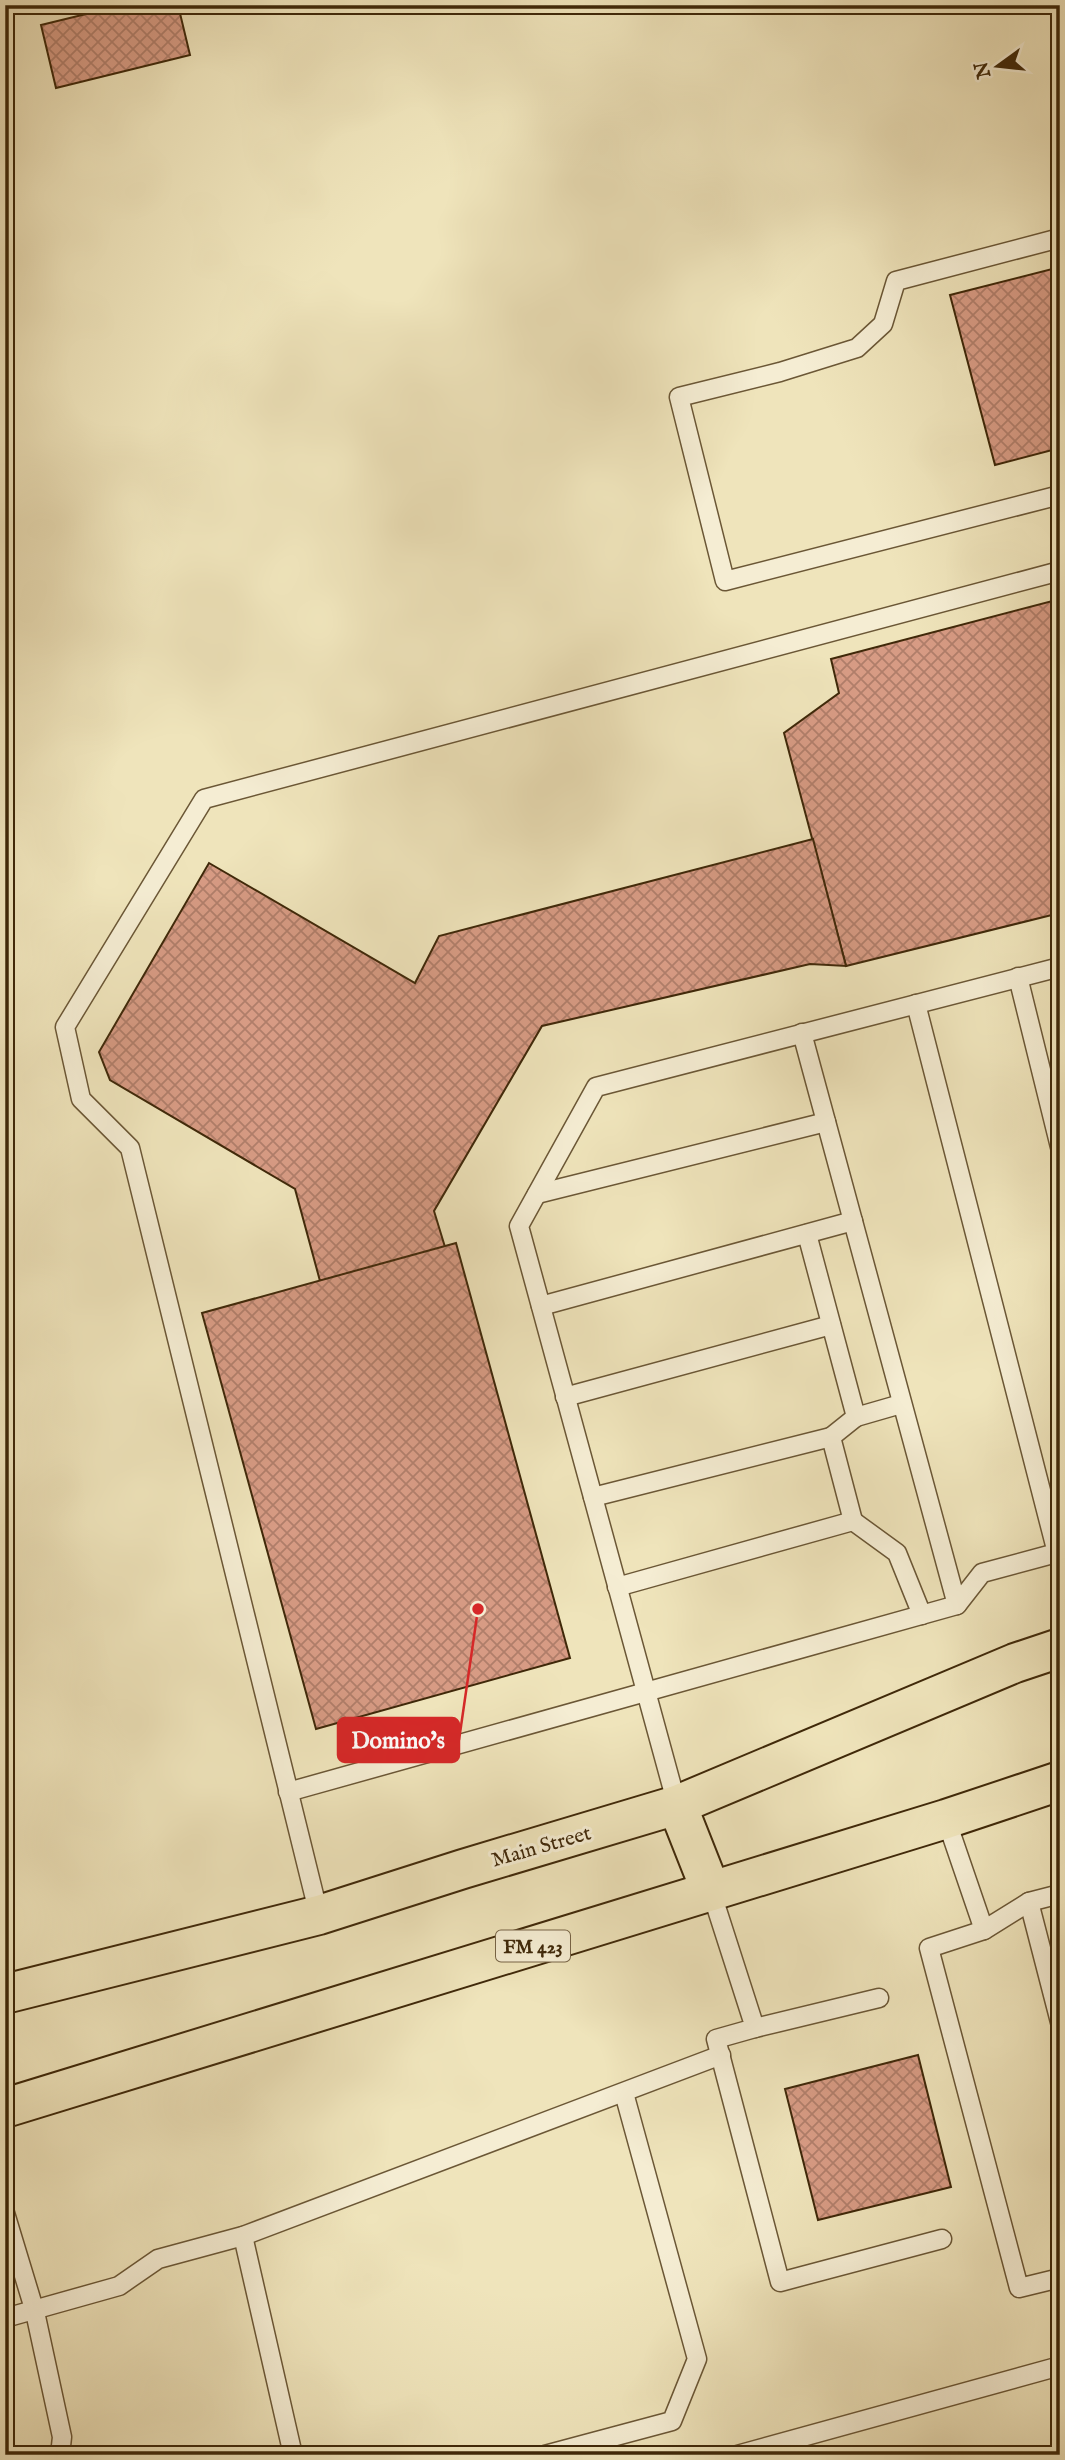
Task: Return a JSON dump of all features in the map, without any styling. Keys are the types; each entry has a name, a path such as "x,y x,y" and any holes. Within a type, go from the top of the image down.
{"main road":[{"name":"Main Street","path":"5,1994 319,1914 677,1805 1015,1663 1060,1648"},
{"name":"FM 423","path":"5,2108 1060,1782"},
{"path":"677,1805 711,1891"}],"lane":[{"path":"1060,238 896,281 883,324 857,348 780,372 679,397 725,581 1060,495"},
{"path":"319,1914 130,1148 81,1099 65,1027 204,799 1060,571"},
{"path":"677,1805 519,1226 596,1087 1060,967"},
{"path":"1018,977 1060,1147"},
{"path":"288,1791 957,1605 982,1573 1059,1552 916,1004"},
{"path":"802,1033 957,1605"},
{"path":"537,1194 826,1122"},
{"path":"541,1306 853,1222"},
{"path":"807,1234 856,1417"},
{"path":"565,1397 831,1325"},
{"path":"593,1497 831,1437 856,1417 901,1404"},
{"path":"831,1437 853,1521 897,1553 922,1615"},
{"path":"617,1587 853,1521"},
{"path":"946,1819 984,1930"},
{"path":"711,1891 755,2028"},
{"path":"1060,1894 1029,1902 984,1930 929,1948 1019,2288 1060,2278"},
{"path":"1029,1902 1060,2022"},
{"path":"880,1998 716,2039 780,2282 942,2239"},
{"path":"5,2319 119,2286 158,2259 243,2236 721,2055"},
{"path":"545,2455 672,2420 697,2359 624,2093"},
{"path":"5,2213 35,2312 62,2437 60,2455"},
{"path":"243,2236 293,2455"},
{"path":"737,2455 1060,2366"}],"building":[{"path":"123,5 178,5 190,55 56,88 41,25"},
{"path":"1054,5 1060,5 1060,29"},
{"path":"1060,267 1060,448 995,465 950,295"},
{"path":"1060,599 1060,913 846,966 784,733 839,693 831,659"},
{"path":"813,839 846,966 810,964 542,1026 434,1211 445,1247 320,1281 295,1189 110,1080 99,1052 209,863 415,983 439,936"},
{"path":"456,1243 570,1658 316,1729 202,1313"},
{"path":"918,2055 951,2187 818,2220 785,2089"}],"place":[{"name":"Domino's","path":"478,1609"}]}
